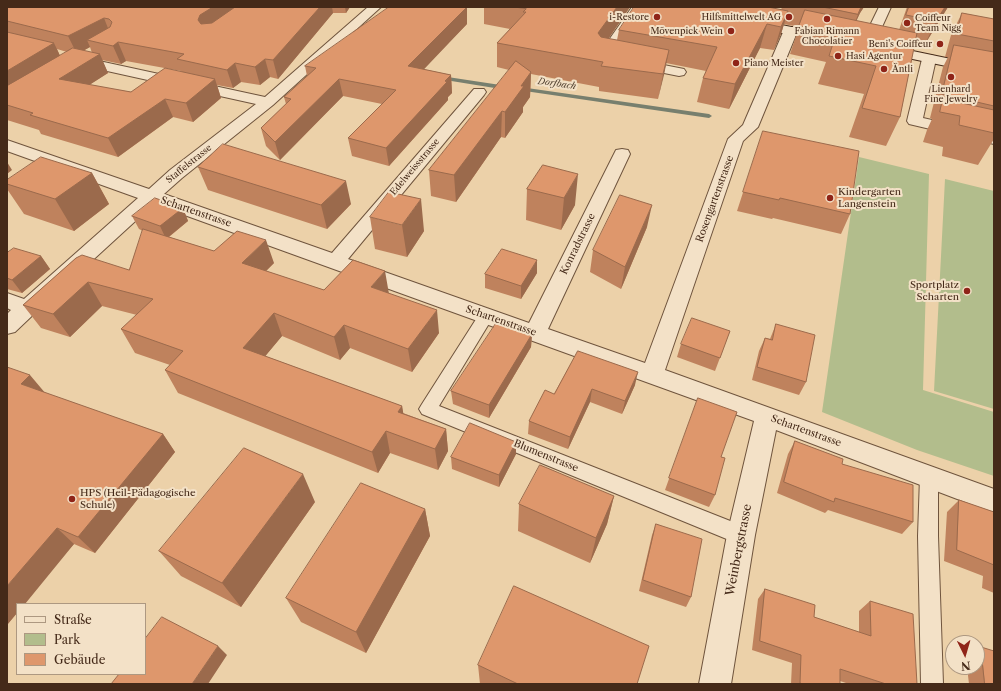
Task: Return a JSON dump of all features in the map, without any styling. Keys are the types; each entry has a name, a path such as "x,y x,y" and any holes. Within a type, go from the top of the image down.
{"street":[{"name":"Staffelstrasse","path":"7,326 176,174 268,102 375,7"},
{"path":"638,7 604,57 679,72"},
{"path":"867,46 885,7"},
{"path":"738,20 770,21 791,30 839,40"},
{"name":"Rosengartenstrasse","path":"652,375 736,138 750,127 791,30"},
{"path":"853,43 994,72"},
{"path":"78,60 97,49"},
{"path":"929,59 915,121 994,139"},
{"path":"64,62 78,60 268,102"},
{"name":"Edelweissstrasse","path":"336,261 479,92"},
{"name":"Schartenstrasse","path":"7,145 336,261 485,317 535,333 767,416 994,501"},
{"name":"Konradstrasse","path":"535,333 622,154"},
{"path":"7,300 28,308"},
{"name":"Weinbergstrasse","path":"715,684 740,535 767,416"}],"lane":[{"name":"Blumenstrasse","path":"485,317 428,408 740,535"},
{"path":"930,477 928,536 932,684"}],"green space":[{"path":"859,157 929,174 923,390 994,412 994,476 917,450 822,412"},
{"name":"Sportplatz Scharten","path":"945,179 994,191 994,409 934,391"}],"building":[{"path":"7,7 213,7 200,15 198,20 201,24 212,23 235,7 320,7 273,60 265,59 255,67 235,63 227,70 177,59 184,54 118,42 113,46 87,40 110,27 112,22 109,19 104,18 68,36 7,21"},
{"path":"389,7 467,7 408,66 451,75 445,81 447,82 386,148 348,138 396,90 339,79 275,142 261,128 291,99 284,97 316,68 305,66"},
{"path":"515,7 617,7 598,33 601,37 669,50 663,74 601,66 603,62 497,43 526,12 523,12 526,9"},
{"path":"634,7 768,7 788,11 781,27 767,24 735,84 703,78 717,47 619,30"},
{"path":"823,7 861,7 858,14"},
{"path":"909,7 945,7 936,21 906,15"},
{"path":"805,10 917,33 900,117 862,108 876,66 829,56 836,34 799,26"},
{"path":"962,13 994,19 994,41 957,34"},
{"path":"7,32 54,43 7,71"},
{"path":"954,45 994,52 994,106 942,94"},
{"path":"73,48 100,54 59,79 131,92 165,68 215,79 186,103 165,99 108,138 30,115 33,113 7,105 7,86"},
{"path":"516,61 531,72 521,86 524,86 505,112 502,111 454,175 429,170"},
{"path":"943,99 994,110 994,133 959,125 960,116 940,112"},
{"path":"763,131 859,151 850,214 780,198 779,200 743,192"},
{"path":"223,144 346,181 321,205 198,167"},
{"path":"41,157 92,173 55,199 7,184 7,180"},
{"path":"543,165 578,174 564,198 527,189"},
{"path":"389,192 421,199 402,225 370,217"},
{"path":"620,195 652,205 625,267 593,250"},
{"path":"155,198 183,208 160,226 132,216"},
{"path":"143,229 214,251 237,231 266,240 242,263 324,290 353,260 385,271 371,287 437,310 408,349 344,325 334,337 274,313 243,348 402,406 398,412 446,429 435,449 386,431 372,452 165,370 183,351 121,329 153,299 88,282 53,314 23,305 76,258 82,255 129,270"},
{"path":"14,248 41,256 12,280 7,278 7,253"},
{"path":"502,249 537,260 521,286 485,274"},
{"path":"692,318 730,331 720,358 681,344"},
{"path":"497,322 532,334 489,405 451,391"},
{"path":"776,324 815,335 806,382 757,367 765,338 772,340"},
{"path":"578,351 638,372 625,401 592,389 570,437 529,421 545,390 554,394"},
{"name":"HPS (Heil-Pädagogische Schule)","path":"7,367 30,375 21,384 163,434 78,537 57,528 7,586"},
{"path":"698,398 737,412 721,457 725,458 715,495 669,478"},
{"path":"470,423 516,442 499,475 451,457"},
{"path":"795,441 843,459 842,464 913,485 913,522 835,498 834,502 784,482"},
{"path":"244,448 303,474 222,583 159,551"},
{"path":"540,465 614,496 596,538 519,504"},
{"path":"361,483 425,509 356,632 286,598"},
{"path":"959,500 994,512 994,565 957,550"},
{"path":"656,524 702,539 691,597 643,580"},
{"path":"514,586 649,646 637,684 518,684 478,665"},
{"path":"765,589 815,605 814,617 871,636 870,601 913,614 917,684 886,684 840,669 840,684 800,683 801,655 760,641"},
{"path":"162,617 218,646 192,684 111,684 118,675 146,675 146,638"},
{"path":"985,648 994,651 994,684 985,684"}],"waterway":[{"name":"Dorfbach","path":"441,78 507,88"},
{"name":"Dorfbach","path":"520,89 709,116"}],"place":[{"name":"i-Restore","path":"657,17"},
{"name":"Hilfsmittelwelt AG","path":"789,17"},
{"name":"Fabian Rimann Chocolatier","path":"827,19"},
{"name":"Coiffeur Team Nigg","path":"907,23"},
{"name":"Mövenpick Wein","path":"731,31"},
{"name":"Beni's Coiffeur","path":"940,44"},
{"name":"Hasi Agentur","path":"838,56"},
{"name":"Piano Meister","path":"736,63"},
{"name":"Äntli","path":"884,69"},
{"name":"Lienhard Fine Jewelry","path":"951,77"},
{"name":"Kindergarten Langenstein","path":"830,198"},
{"name":"Sportplatz Scharten","path":"967,291"},
{"name":"HPS (Heil-Pädagogische Schule)","path":"72,499"}]}
